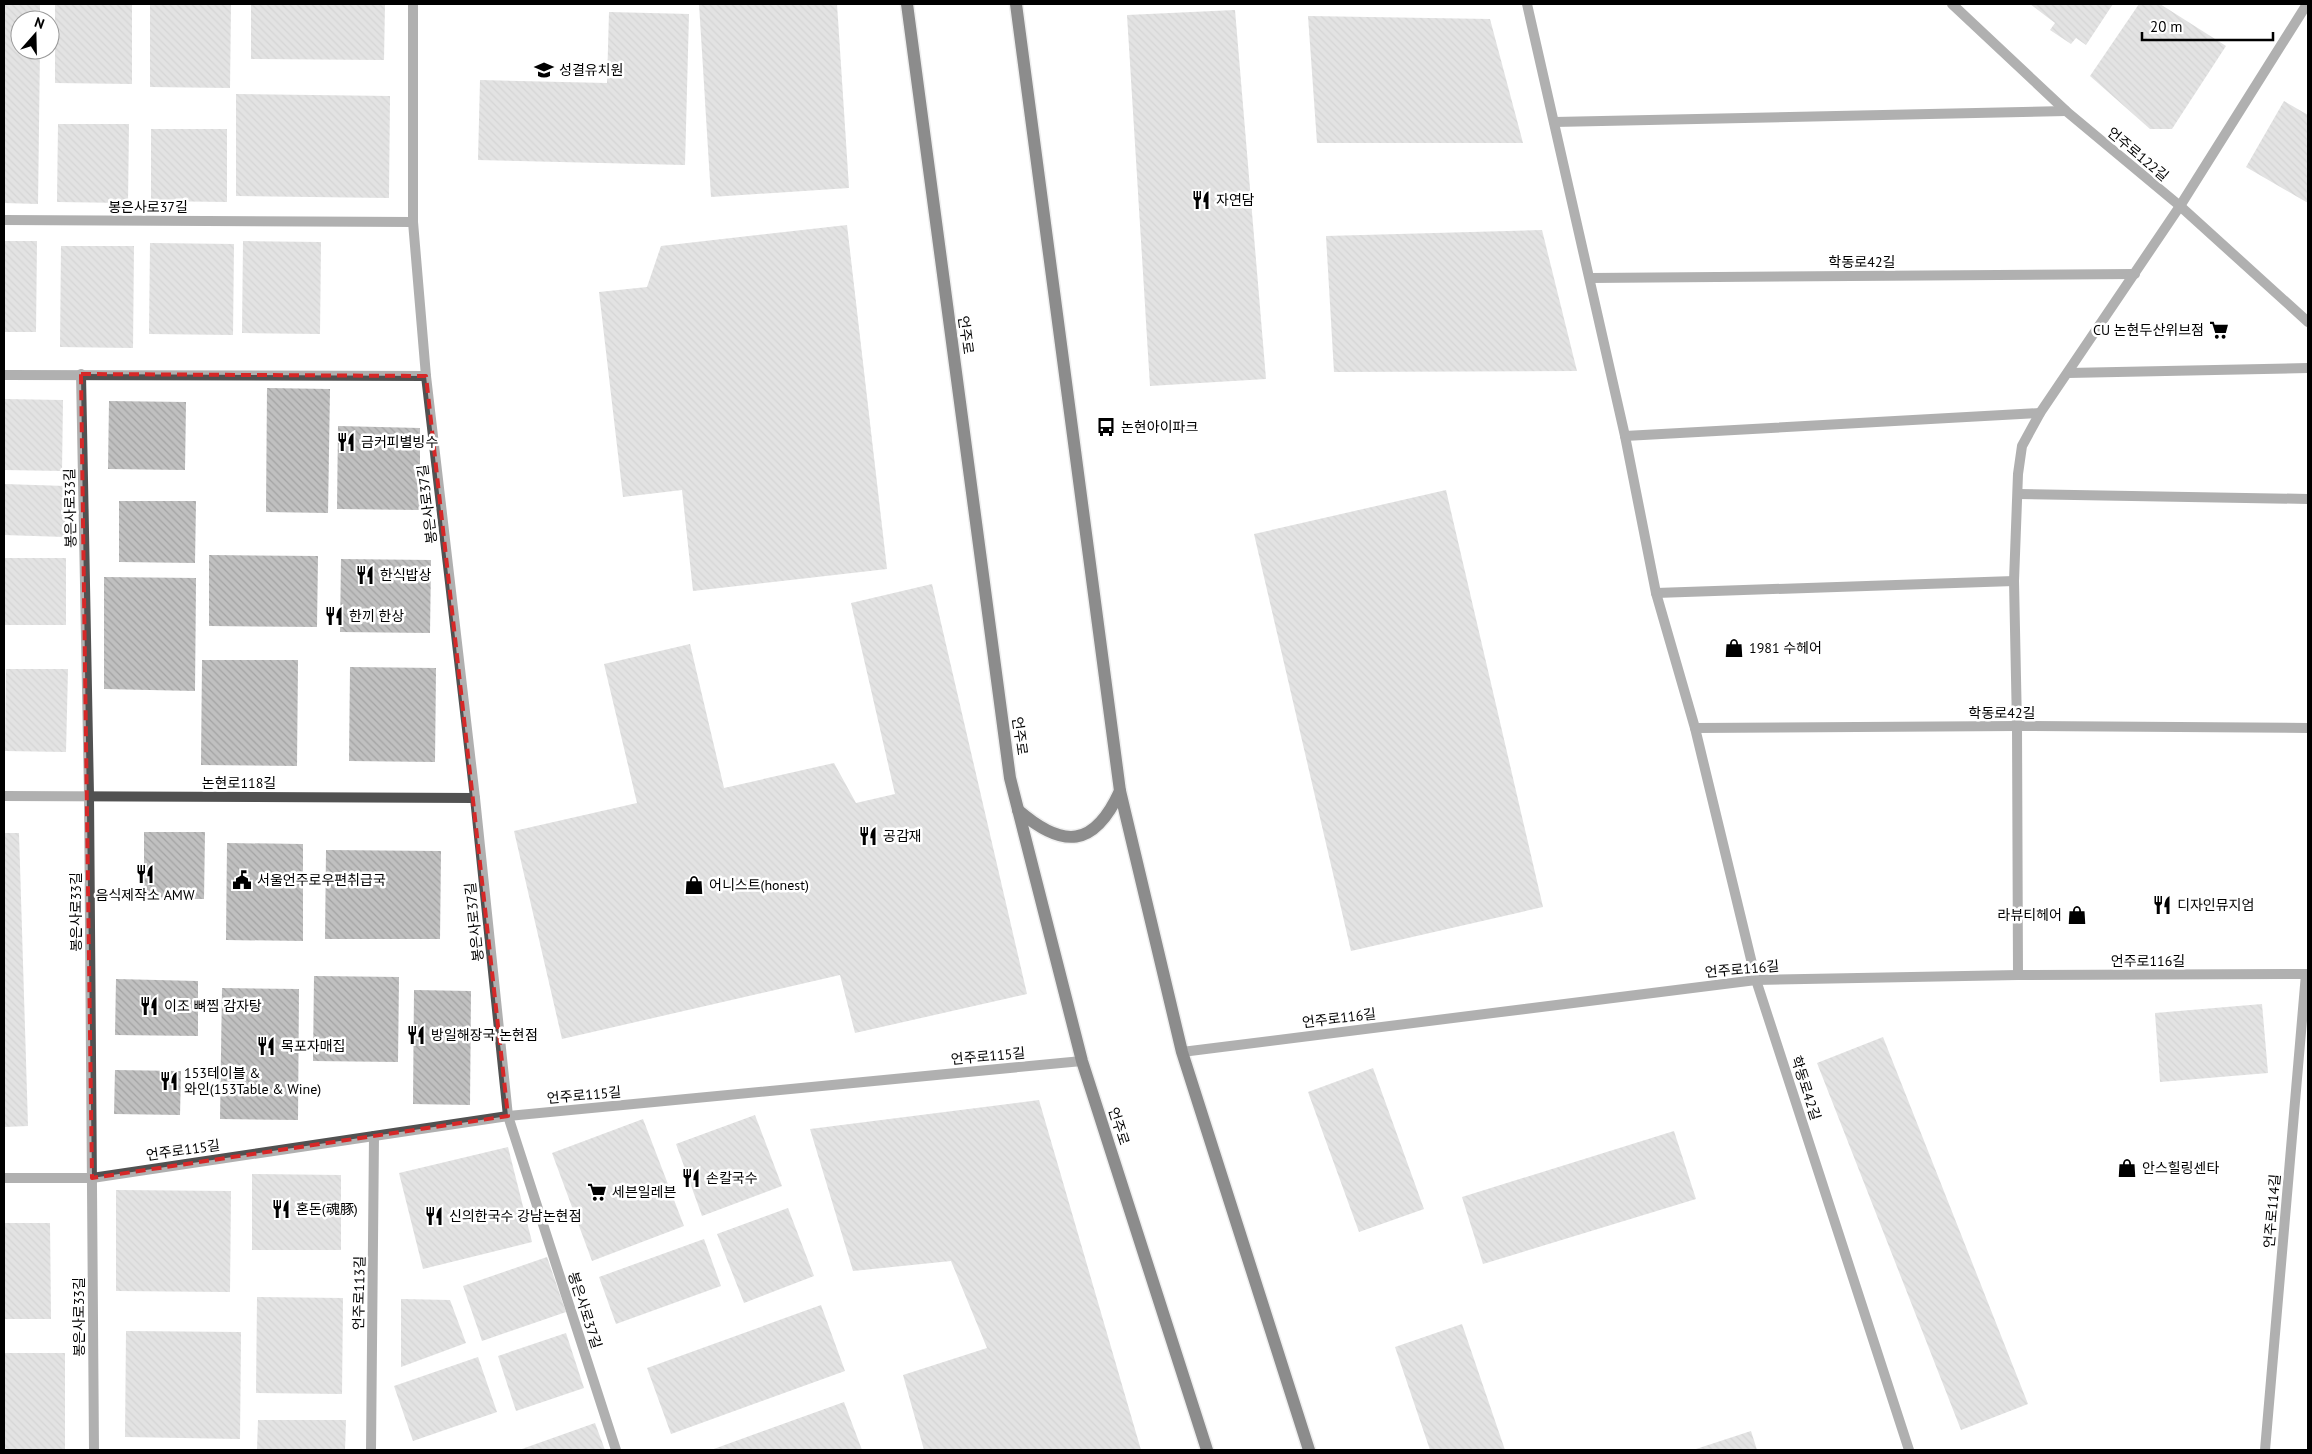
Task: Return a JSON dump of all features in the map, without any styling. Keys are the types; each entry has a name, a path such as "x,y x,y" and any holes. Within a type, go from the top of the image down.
{"main road":[{"name":"언주로","path":"907,4 1010,778 1082,1061 1207,1450"},
{"path":"1016,4 1120,791 1182,1052 1309,1450"},
{"path":"1018,810 1049,833 1066,838 1082,836 1099,824 1111,810 1120,791"}],"street":[{"name":"봉은사로37길","path":"413,4 413,222 426,376 475,798 508,1116 616,1450"},
{"name":"학동로42길","path":"1527,4 1625,436 1656,593 1695,728 1756,980 1909,1450"},
{"name":"언주로122길","path":"1952,4 2066,111 2180,206 2308,322"},
{"path":"2018,975 2017,726 2014,581 2022,446 2040,413 2180,206 2307,4"},
{"path":"1554,122 2066,111"},
{"name":"봉은사로37길","path":"4,220 413,222"},
{"name":"학동로42길","path":"1590,278 2134,274"},
{"path":"2068,372 2308,368"},
{"name":"봉은사로33길","path":"81,374 89,796 94,1450"},
{"path":"4,375 426,376"},
{"path":"1625,436 2040,413"},
{"path":"2018,494 2308,499"},
{"path":"1656,593 2014,581"},
{"name":"학동로42길","path":"1695,728 2017,726 2308,728"},
{"name":"논현로118길","path":"4,796 475,798"},
{"name":"언주로116길","path":"1182,1052 1756,980 2018,975 2307,974"},
{"name":"언주로114길","path":"2265,1450 2307,974"},
{"name":"언주로115길","path":"4,1178 92,1178 508,1116 1082,1061"},
{"name":"언주로113길","path":"370,1450 374,1136"}],"highlighted area":[{"path":"81,374 426,376 508,1116 92,1178"}],"building":[{"path":"4,4 40,4 40,10 10,10 10,60 40,60 38,204 4,203"},
{"path":"55,4 132,4 132,84 55,83 55,60 60,60 60,10 55,10"},
{"path":"150,4 231,4 230,88 150,87"},
{"path":"251,4 385,4 384,60 251,59"},
{"path":"699,4 837,4 849,188 711,197"},
{"path":"2030,4 2113,4 2086,45 2076,38 2071,44 2050,30 2055,23"},
{"path":"2139,4 2160,4 2226,46 2172,129 2150,129 2090,76"},
{"path":"1235,10 1266,379 1150,386 1127,15"},
{"path":"609,12 689,14 685,165 478,160 480,80 607,83"},
{"path":"1308,16 1490,19 1523,143 1317,143"},
{"path":"236,94 390,96 389,198 236,196"},
{"path":"2284,101 2308,115 2308,203 2246,167"},
{"path":"58,124 129,124 128,203 57,202"},
{"path":"151,129 227,129 227,202 151,201"},
{"path":"847,225 887,569 693,591 682,490 623,497 599,292 647,287 661,246"},
{"path":"1542,230 1577,371 1334,372 1326,236"},
{"path":"4,241 37,241 36,332 4,332"},
{"path":"243,241 321,242 320,334 242,333"},
{"path":"150,243 234,244 233,335 149,334"},
{"path":"61,246 134,246 133,348 60,347"},
{"path":"267,388 330,389 328,513 266,512"},
{"path":"4,399 63,400 62,471 4,470"},
{"path":"109,401 186,402 185,470 108,469"},
{"path":"338,426 420,428 420,510 337,509"},
{"path":"4,484 66,486 65,537 4,535"},
{"path":"1446,490 1543,907 1351,951 1254,534"},
{"path":"119,501 196,501 195,563 119,562"},
{"path":"209,555 318,556 317,627 209,626"},
{"path":"4,558 66,558 66,625 4,625"},
{"path":"341,559 431,560 430,633 340,632"},
{"path":"104,577 196,578 195,691 104,689"},
{"path":"932,584 1027,994 855,1033 840,975 562,1039 514,831 637,803 604,664 690,644 724,788 834,763 856,803 895,794 851,603"},
{"path":"202,660 298,660 297,766 201,765"},
{"path":"350,667 436,668 435,762 349,761"},
{"path":"6,669 68,669 66,752 5,751"},
{"path":"144,832 205,832 204,899 144,899"},
{"path":"4,833 19,833 28,1126 4,1127"},
{"path":"227,843 303,844 303,941 226,940"},
{"path":"326,850 441,851 440,939 325,939"},
{"path":"314,976 399,977 398,1062 313,1061"},
{"path":"116,979 198,981 198,1036 115,1035"},
{"path":"222,988 299,989 298,1120 220,1119"},
{"path":"414,990 471,991 470,1105 413,1104"},
{"path":"2262,1004 2268,1073 2160,1082 2155,1013"},
{"path":"1883,1037 2028,1404 1961,1430 1817,1063"},
{"path":"1373,1068 1424,1209 1359,1232 1308,1092"},
{"path":"115,1070 181,1071 180,1115 114,1114"},
{"path":"1039,1100 1141,1450 924,1450 903,1375 987,1348 951,1261 853,1271 810,1129"},
{"path":"755,1115 782,1186 702,1216 676,1144"},
{"path":"643,1119 684,1226 592,1261 552,1153"},
{"path":"1674,1131 1696,1199 1483,1264 1462,1197"},
{"path":"508,1147 532,1242 423,1269 399,1173"},
{"path":"252,1174 341,1175 341,1250 252,1250"},
{"path":"116,1190 231,1191 230,1292 116,1291"},
{"path":"788,1208 814,1276 744,1303 717,1234"},
{"path":"4,1223 50,1223 51,1319 4,1319"},
{"path":"704,1239 721,1286 616,1324 599,1277"},
{"path":"547,1257 566,1312 482,1341 463,1286"},
{"path":"257,1297 343,1298 342,1394 256,1393"},
{"path":"401,1299 450,1300 466,1343 401,1367"},
{"path":"821,1305 845,1371 671,1434 647,1368"},
{"path":"1462,1324 1505,1450 1430,1450 1395,1347"},
{"path":"126,1331 241,1332 240,1439 125,1437"},
{"path":"566,1333 584,1388 516,1411 498,1356"},
{"path":"4,1353 65,1353 65,1450 4,1450"},
{"path":"478,1357 497,1412 413,1441 394,1386"},
{"path":"844,1402 862,1450 711,1450"},
{"path":"258,1420 346,1420 345,1450 257,1450"},
{"path":"595,1423 605,1450 519,1450"},
{"path":"1751,1431 1757,1450 1693,1450"}],"place":[{"name":"성결유치원","path":"544,70"},
{"name":"자연담","path":"1201,200"},
{"name":"CU 논현두산위브점","path":"2219,330"},
{"name":"논현아이파크","path":"1106,427"},
{"name":"금커피별빙수","path":"346,442"},
{"name":"한식밥상","path":"365,575"},
{"name":"한끼 한상","path":"334,616"},
{"name":"1981 수헤어","path":"1734,648"},
{"name":"공감재","path":"868,836"},
{"name":"음식제작소 AMW","path":"145,874"},
{"name":"서울언주로우편취급국","path":"242,880"},
{"name":"어니스트(honest)","path":"694,885"},
{"name":"디자인뮤지엄","path":"2162,905"},
{"name":"라뷰티헤어","path":"2077,915"},
{"name":"이조 뼈찜 감자탕","path":"149,1006"},
{"name":"방일해장국 논현점","path":"416,1035"},
{"name":"목포자매집","path":"266,1046"},
{"name":"153테이블 & 와인(153Table & Wine)","path":"169,1081"},
{"name":"안스힐링센타","path":"2127,1168"},
{"name":"손칼국수","path":"691,1178"},
{"name":"세븐일레븐","path":"597,1192"},
{"name":"혼돈(魂豚)","path":"281,1209"},
{"name":"신의한국수 강남논현점","path":"434,1216"}]}
